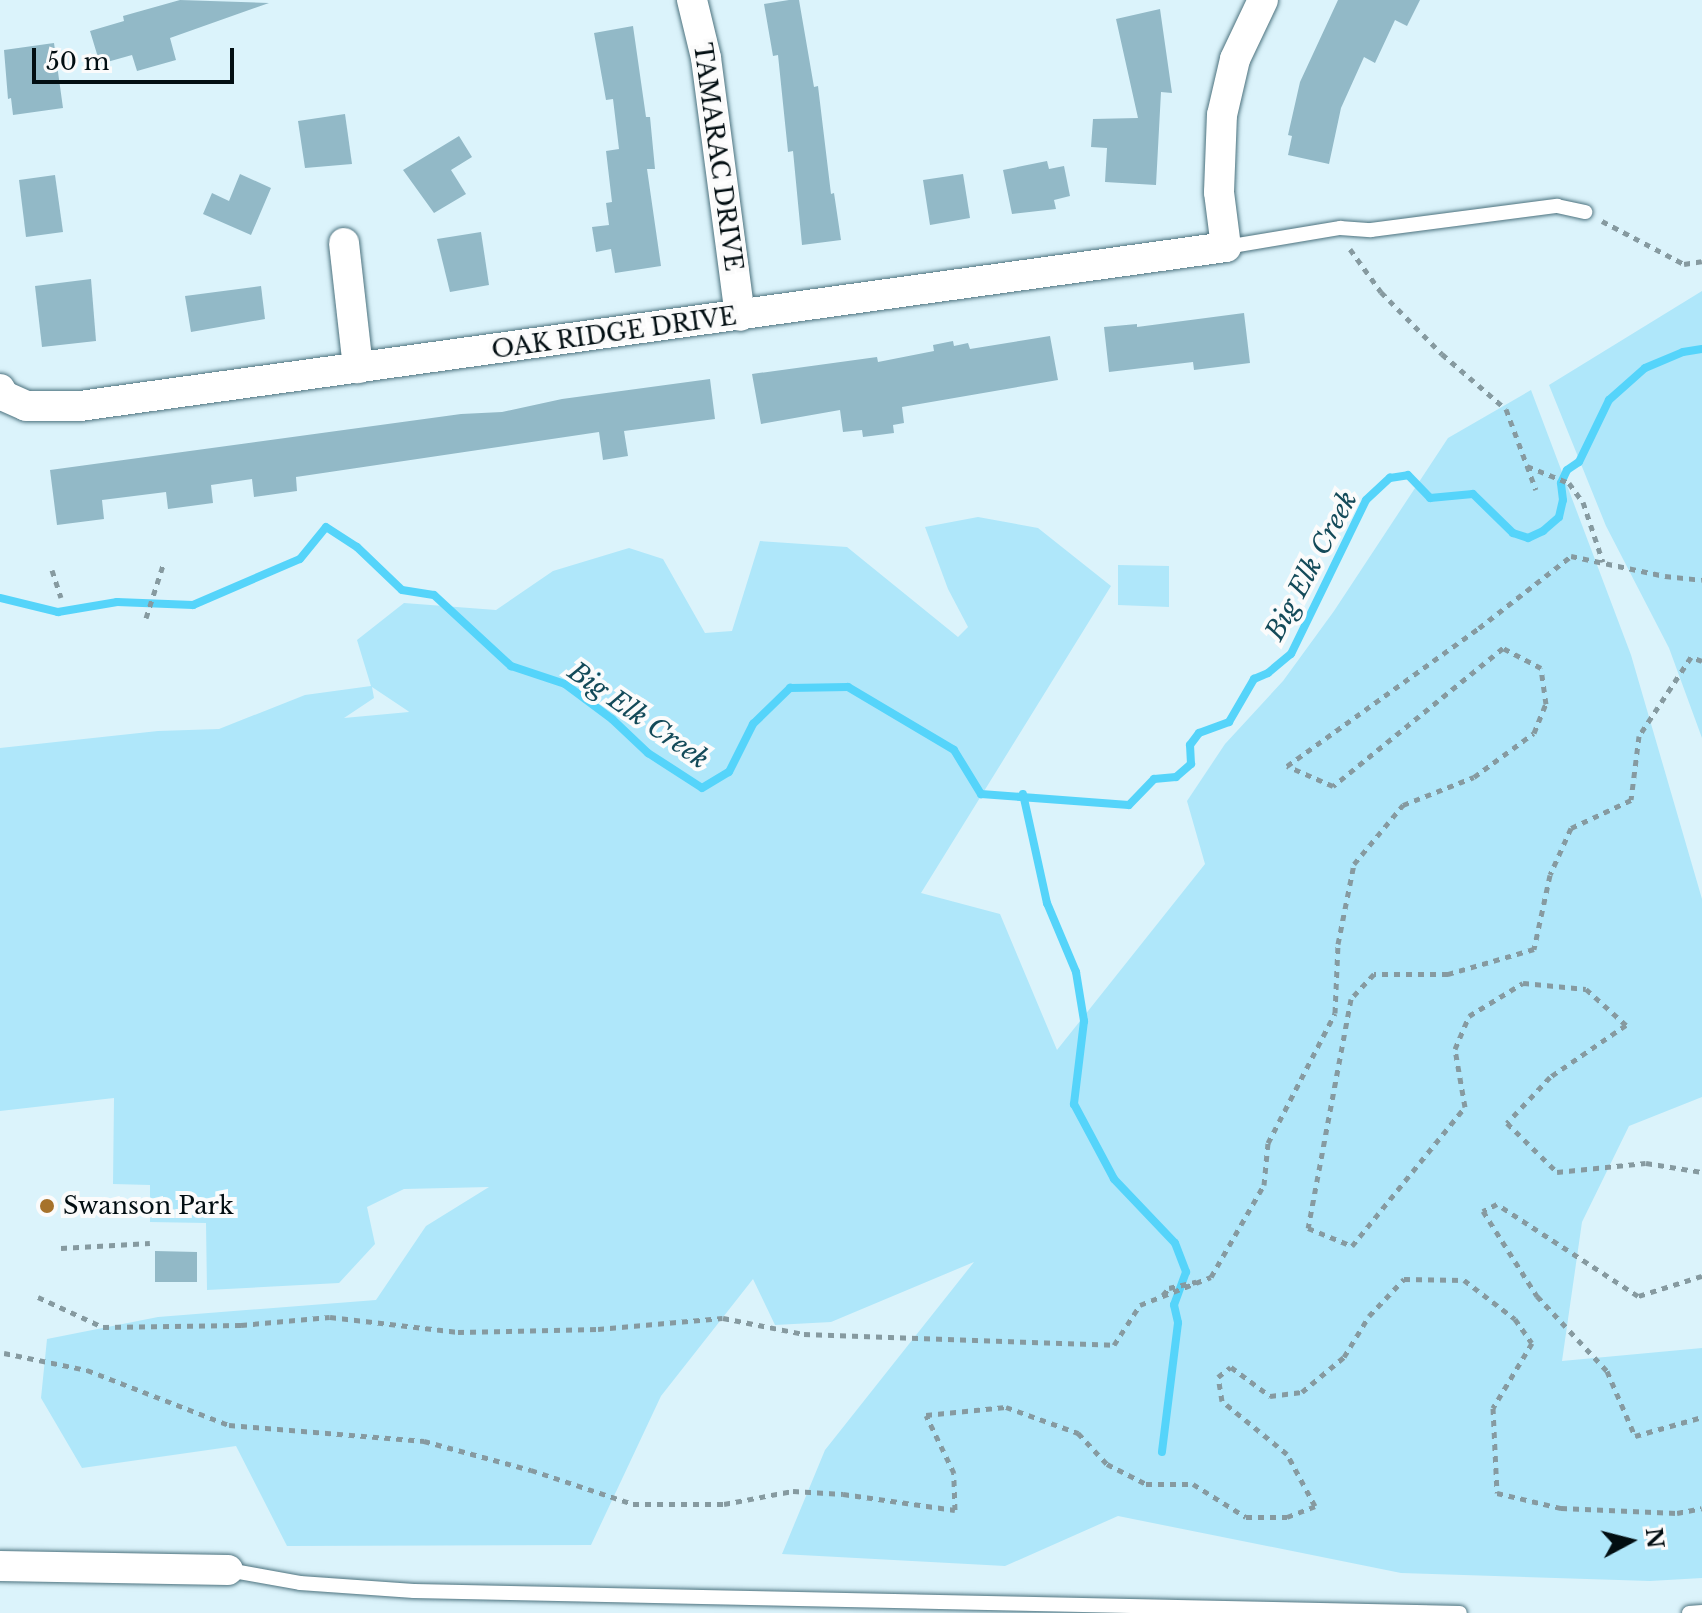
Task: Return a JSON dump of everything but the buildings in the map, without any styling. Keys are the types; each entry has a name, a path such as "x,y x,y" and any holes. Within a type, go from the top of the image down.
{"street":[{"name":"TAMARAC DRIVE","path":"692,0 706,58 740,316"},
{"path":"1226,247 1219,192 1222,115 1235,59 1263,0"},
{"path":"344,243 358,368"},
{"name":"OAK RIDGE DRIVE","path":"2,392 26,406 80,406 1226,247"},
{"path":"0,1566 228,1570"}],"lane":[{"path":"1226,247 1340,228 1371,230 1557,206 1585,212"},
{"path":"228,1570 300,1583 414,1591 1460,1613"},
{"path":"1689,1613 1702,1612"}],"path":[{"path":"1585,212 1684,264 1702,261"},
{"path":"1340,228 1381,292 1442,354 1506,409 1536,490"},
{"path":"1527,465 1569,483 1583,502 1603,562"},
{"path":"38,1297 103,1327 241,1325 330,1317 458,1332 598,1329 723,1318 804,1334 1114,1345 1140,1305 1211,1277 1264,1185 1268,1143 1335,1013 1338,944 1354,864 1403,805 1474,777 1534,733 1546,704 1541,668 1503,648 1333,786 1287,766 1479,628 1571,556 1702,580"},
{"path":"146,618 163,565"},
{"path":"52,570 61,598"},
{"path":"1702,661 1691,657 1639,736 1631,800 1571,828 1550,875 1534,949 1448,974 1374,974 1351,999 1308,1228 1352,1246 1465,1107 1455,1049 1469,1016 1523,983 1586,989 1626,1025 1550,1077 1507,1123 1557,1172 1646,1163 1702,1172"},
{"path":"1702,1276 1638,1296 1497,1204 1483,1211 1537,1296 1607,1371 1635,1436 1702,1417"},
{"path":"61,1248 150,1243"},
{"path":"4,1353 87,1370 229,1425 424,1441 531,1470 633,1504 724,1504 793,1491 843,1494 955,1510 954,1473 926,1415 1006,1407 1078,1433 1107,1464 1146,1484 1193,1484 1246,1517 1287,1517 1315,1506 1287,1454 1222,1401 1218,1377 1231,1367 1270,1396 1302,1392 1344,1357 1369,1316 1404,1279 1464,1280 1515,1319 1532,1343 1493,1408 1497,1493 1561,1508 1677,1513 1702,1508"},
{"path":"1162,1296 1169,1288 1189,1281 1194,1283"}],"shaded area":[{"path":"1702,291 1702,738 1669,648 1606,526 1549,385"},
{"path":"1531,390 1631,655 1702,899 1702,1097 1629,1126 1582,1222 1562,1361 1702,1348 1702,1578 1650,1581 1401,1573 1118,1516 1005,1566 782,1554 825,1450 974,1262 831,1322 775,1325 753,1279 661,1396 591,1545 287,1546 236,1446 82,1468 41,1398 47,1339 158,1317 376,1300 426,1226 489,1187 404,1189 367,1207 375,1244 339,1283 207,1290 206,1223 150,1222 150,1185 113,1184 114,1098 0,1111 0,748 158,731 219,729 305,695 371,686 357,640 404,603 496,610 553,571 629,548 663,559 705,633 732,631 760,541 847,547 958,637 968,627 948,589 925,527 978,517 1038,528 1111,586 921,893 1000,914 1057,1050 1205,864 1187,801 1225,744 1283,681 1334,611 1448,438","holes":["372,687 409,712 344,718 374,698"]},
{"path":"1118,565 1169,566 1169,607 1118,605"}],"waterway":[{"name":"Big Elk Creek","path":"0,598 58,612 117,602 193,605 300,559 326,527 357,547 402,590 434,595 511,666 565,684 612,719 648,753 702,788 729,772 753,724 790,688 848,687 954,750 981,794 1129,805 1154,779 1176,777 1191,764 1190,745 1199,733 1229,722 1254,679 1268,673 1291,654 1366,500 1390,478 1408,475 1430,498 1473,494 1513,533 1528,538 1543,531 1559,517 1563,500 1561,483 1567,470 1579,462 1609,400 1645,368 1683,352 1702,349"},
{"path":"1023,794 1047,903 1076,972 1084,1021 1074,1104 1114,1179 1175,1243 1186,1272 1174,1305 1178,1323 1162,1452"}],"place":[{"name":"Swanson Park","path":"47,1206"}]}
